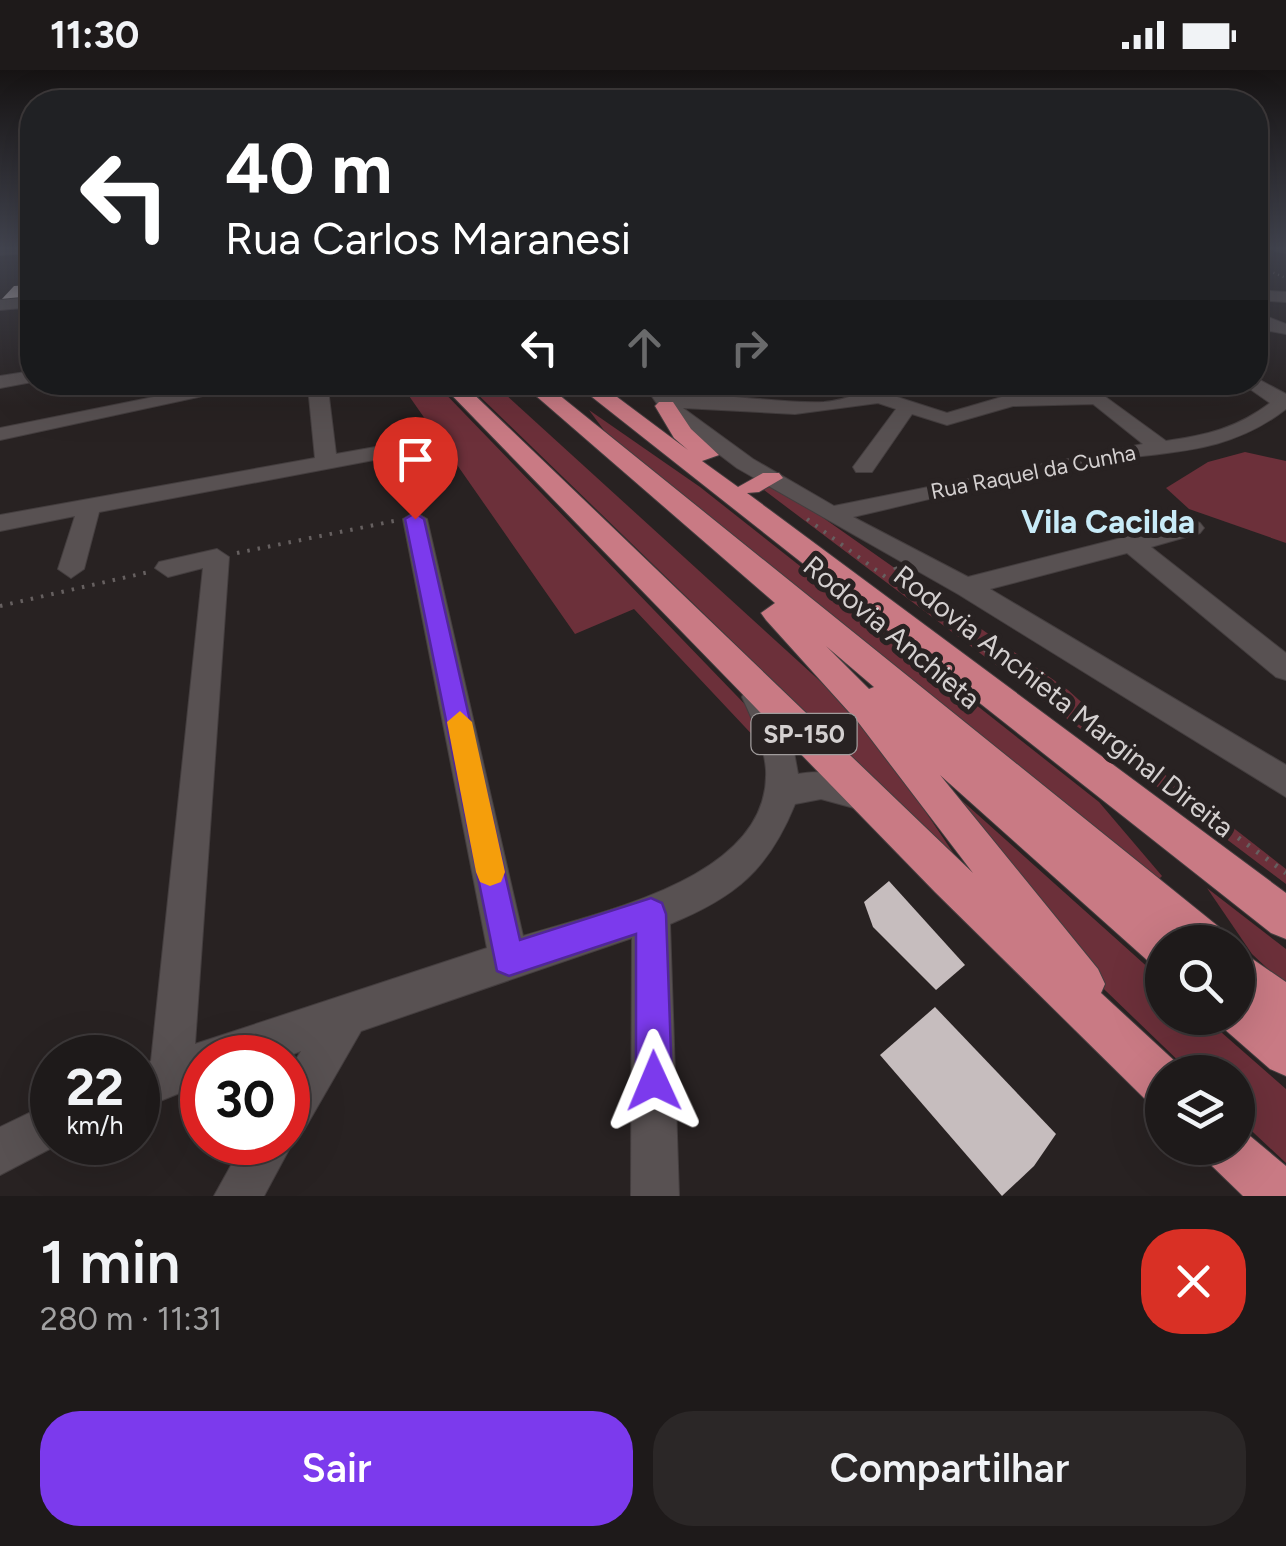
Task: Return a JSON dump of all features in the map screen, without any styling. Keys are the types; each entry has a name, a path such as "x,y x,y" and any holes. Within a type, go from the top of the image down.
{"highway":[{"name":"SP-150","path":"462,395 868,798 1145,1065"},
{"name":"SP-150","path":"524,395 1145,931"},
{"name":"Rodovia Anchieta","path":"546,395 1184,925"},
{"path":"576,395 659,441"},
{"path":"600,395 659,441"},
{"path":"664,395 688,440 760,483 791,528"},
{"name":"Rodovia Anchieta Marginal Direita","path":"659,441 791,528 1286,918"},
{"path":"776,613 870,712 1015,901 1145,1060"},
{"path":"1255,985 1286,1011"},
{"path":"1255,1025 1286,1053"},
{"path":"1248,1165 1280,1196"}],"street":[{"path":"0,434 194,395"},
{"path":"664,395 760,483 833,514 965,587 1286,782"},
{"path":"670,395 730,404 844,407 885,395"},
{"path":"722,395 730,404"},
{"path":"1093,395 1162,448"},
{"path":"320,397 326,463"},
{"path":"882,398 950,420 1012,400 1097,398"},
{"name":"Rua Raquel da Cunha","path":"833,514 1092,457 1209,441 1249,428 1284,401"},
{"path":"707,437 725,424 730,404"},
{"path":"864,467 906,408"},
{"path":"0,523 432,444"},
{"path":"71,569 90,507"},
{"path":"404,520 509,960"},
{"path":"965,587 1192,528"},
{"path":"1132,544 1286,670"},
{"path":"168,568 217,557 170,1075"},
{"path":"285,1035 651,914 697,897 736,871 768,830 779,792 780,741 740,670"},
{"path":"779,792 822,784 868,798"},
{"path":"651,914 656,1196"},
{"path":"310,1077 348,1013"},
{"path":"0,1152 30,1136"},
{"path":"238,1196 256,1165"}],"path":[{"path":"217,557 404,520"},
{"path":"791,528 1286,874"},
{"path":"0,606 10,600 168,568"}],"shaded area":[{"path":"408,395 447,395 762,722 774,758 634,609 575,634"},
{"path":"478,395 506,395 866,723 958,860"},
{"path":"589,410 700,487 1099,802 1162,876 1157,881 606,433"},
{"path":"1245,452 1286,461 1286,543 1189,509 1166,488 1208,462"},
{"path":"773,486 805,505 1068,690 1141,756 1286,869 1286,884 764,490"},
{"path":"939,780 1145,965 1145,1029 1079,965"},
{"path":"1207,888 1255,925 1232,925"},
{"path":"1255,925 1286,949 1286,986 1255,957"},
{"path":"1152,1035 1224,1035 1247,1055 1172,1055"},
{"path":"1255,1062 1286,1089 1286,1163 1255,1134"}],"building":[{"path":"889,881 965,965 936,990 873,927 864,902"},
{"path":"935,1007 1056,1134 1034,1166 1002,1196 880,1055"}],"slow traffic":[{"path":"460,722 490,872"}],"district":[{"name":"Vila Cacilda","path":"1108,522"}],"route":[{"path":"415,519 509,960 651,914 654,1081"}]}
